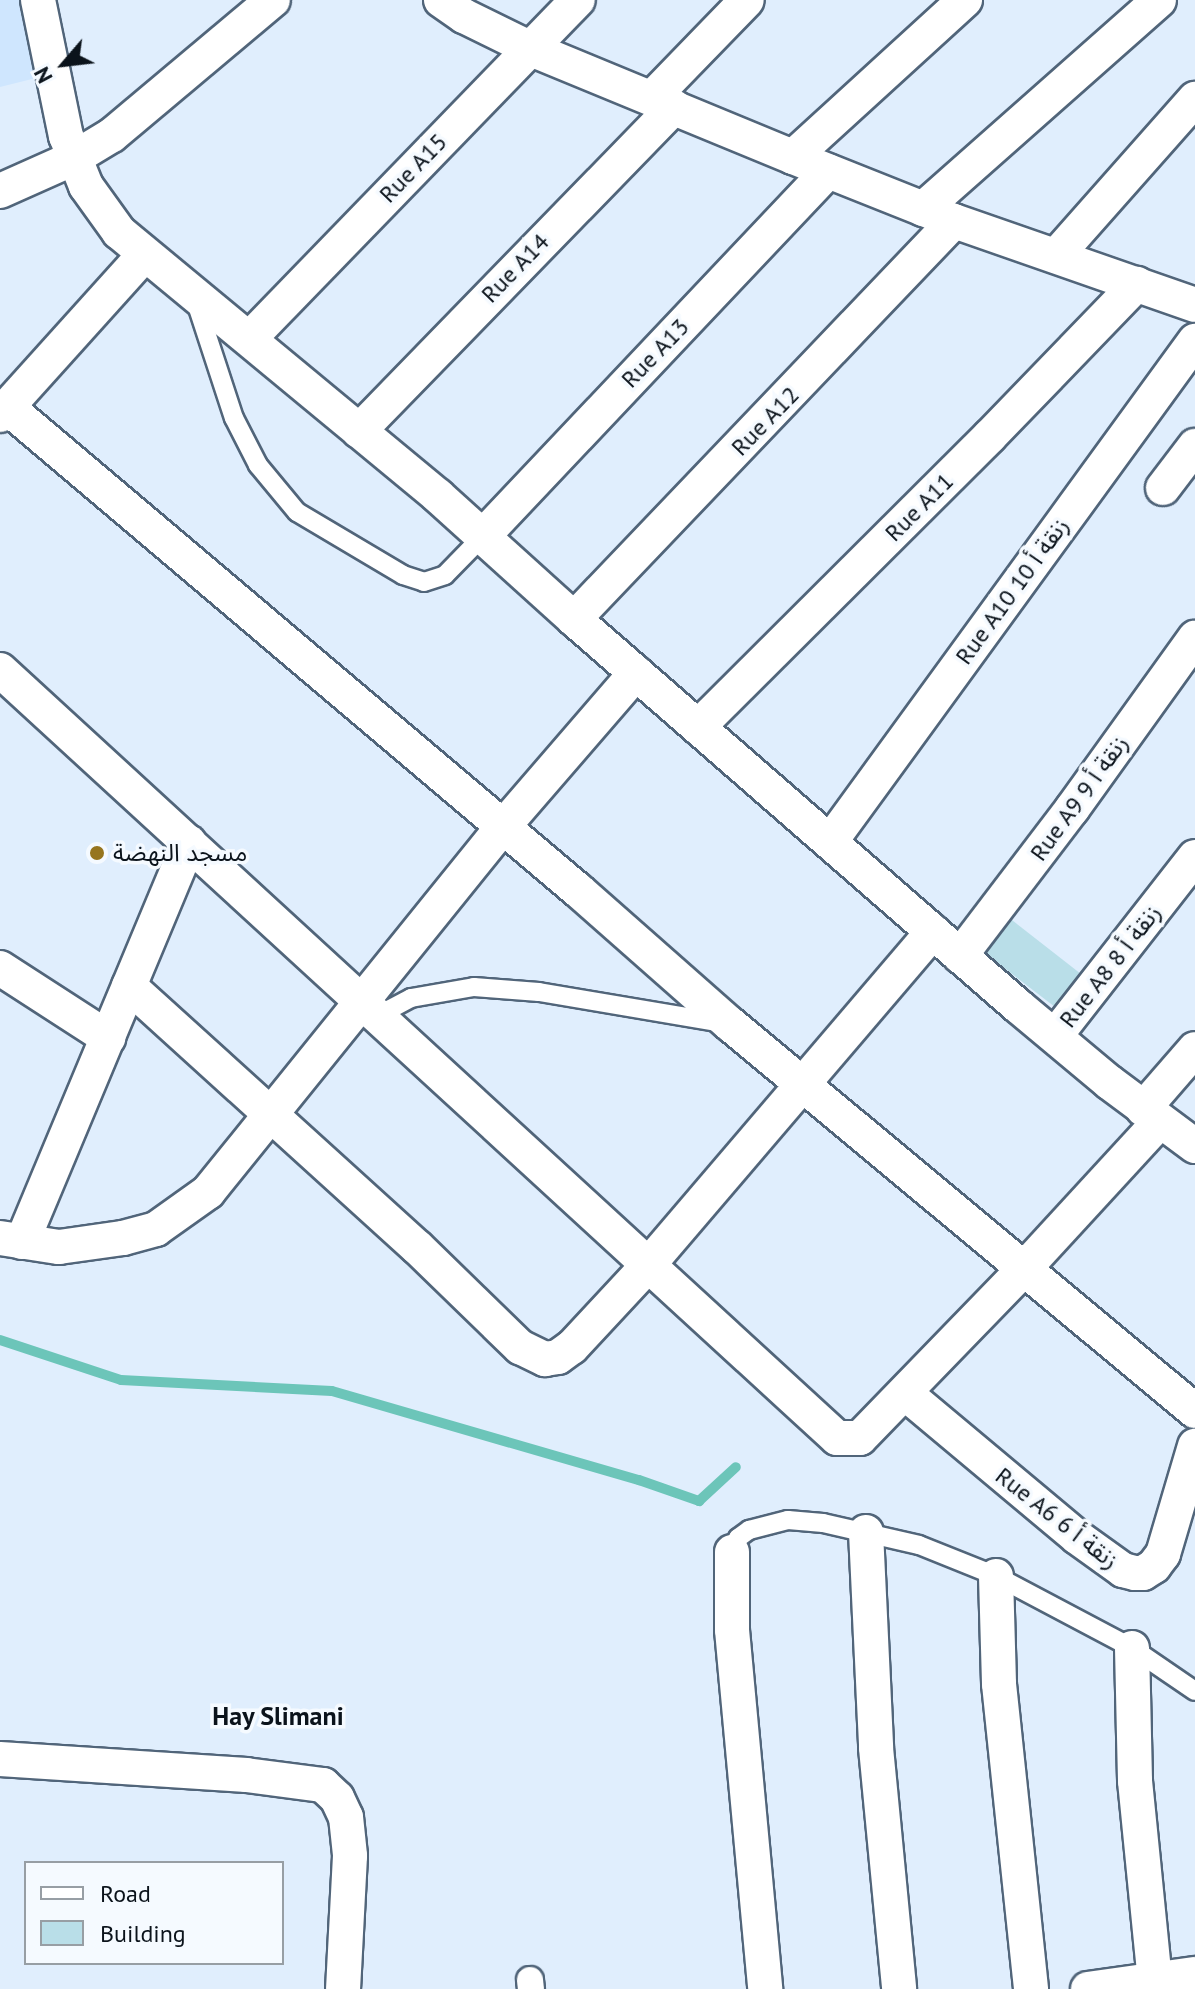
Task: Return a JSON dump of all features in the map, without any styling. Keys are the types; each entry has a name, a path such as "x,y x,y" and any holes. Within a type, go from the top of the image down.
{"street":[{"path":"38,0 59,116 74,158 107,218 144,255 250,338 483,536 960,956 1152,1115 1195,1146"},
{"path":"441,0 464,16 531,49 828,171 939,215 1137,284 1193,300"},
{"name":"Rue A15","path":"250,338 578,0"},
{"name":"Rue A14","path":"359,431 663,103 747,0"},
{"path":"793,157 965,0"},
{"name":"Rue A12","path":"574,619 939,215 1159,0"},
{"path":"0,191 74,158 112,135 258,5"},
{"path":"1056,256 1195,99"},
{"name":"Rue A13","path":"483,536 828,171"},
{"path":"144,255 3,411 502,828 730,1024 920,1179 1023,1270 1195,1411"},
{"name":"Rue A11","path":"698,727 989,437 1137,284"},
{"name":"Rue A10 زنقة أ 10","path":"830,842 1195,341"},
{"path":"1163,488 1195,446"},
{"name":"Rue A9 زنقة أ 9","path":"960,956 1072,809 1195,638"},
{"path":"0,670 837,1438 860,1438 1023,1270 1152,1115 1195,1049"},
{"path":"189,842 108,1038 11,1240 59,1247 90,1244 156,1229 208,1192 269,1115 371,1008 502,828 636,673"},
{"name":"Rue A8 زنقة أ 8","path":"1055,1036 1195,857"},
{"path":"129,986 417,1247 520,1347 545,1359 558,1357 572,1347 649,1264 933,932"},
{"path":"0,968 108,1038"},
{"name":"Rue A6 زنقة أ 6","path":"905,1393 1077,1537 1123,1570 1135,1573 1143,1573 1154,1566 1163,1554 1195,1446"},
{"path":"866,1532 876,1748 899,1989"},
{"path":"732,1552 732,1630 765,1989"},
{"path":"996,1576 999,1684 1031,1989"},
{"path":"1088,1989 1180,1980 1135,1781 1132,1648"},
{"path":"0,1759 246,1775 323,1785 337,1798 346,1817 350,1856 343,1989"}],"lane":[{"path":"194,293 208,347 234,418 258,465 297,512 403,575 424,582 445,575 483,536"},
{"path":"371,1008 474,987 539,992 730,1024"},
{"path":"732,1552 738,1538 763,1523 788,1520 866,1532 919,1545 996,1576 1132,1648 1195,1691"}],"shaded area":[{"path":"0,0 33,0 52,74 0,87"}],"building":[{"path":"1003,913 1081,974 1055,1007 977,947"}],"waterway":[{"path":"0,1340 121,1380 332,1391 639,1480 699,1501 736,1467"}],"place":[{"name":"مسجد النهضة","path":"97,853"}],"district":[{"name":"Hay Slimani","path":"278,1716"}]}
